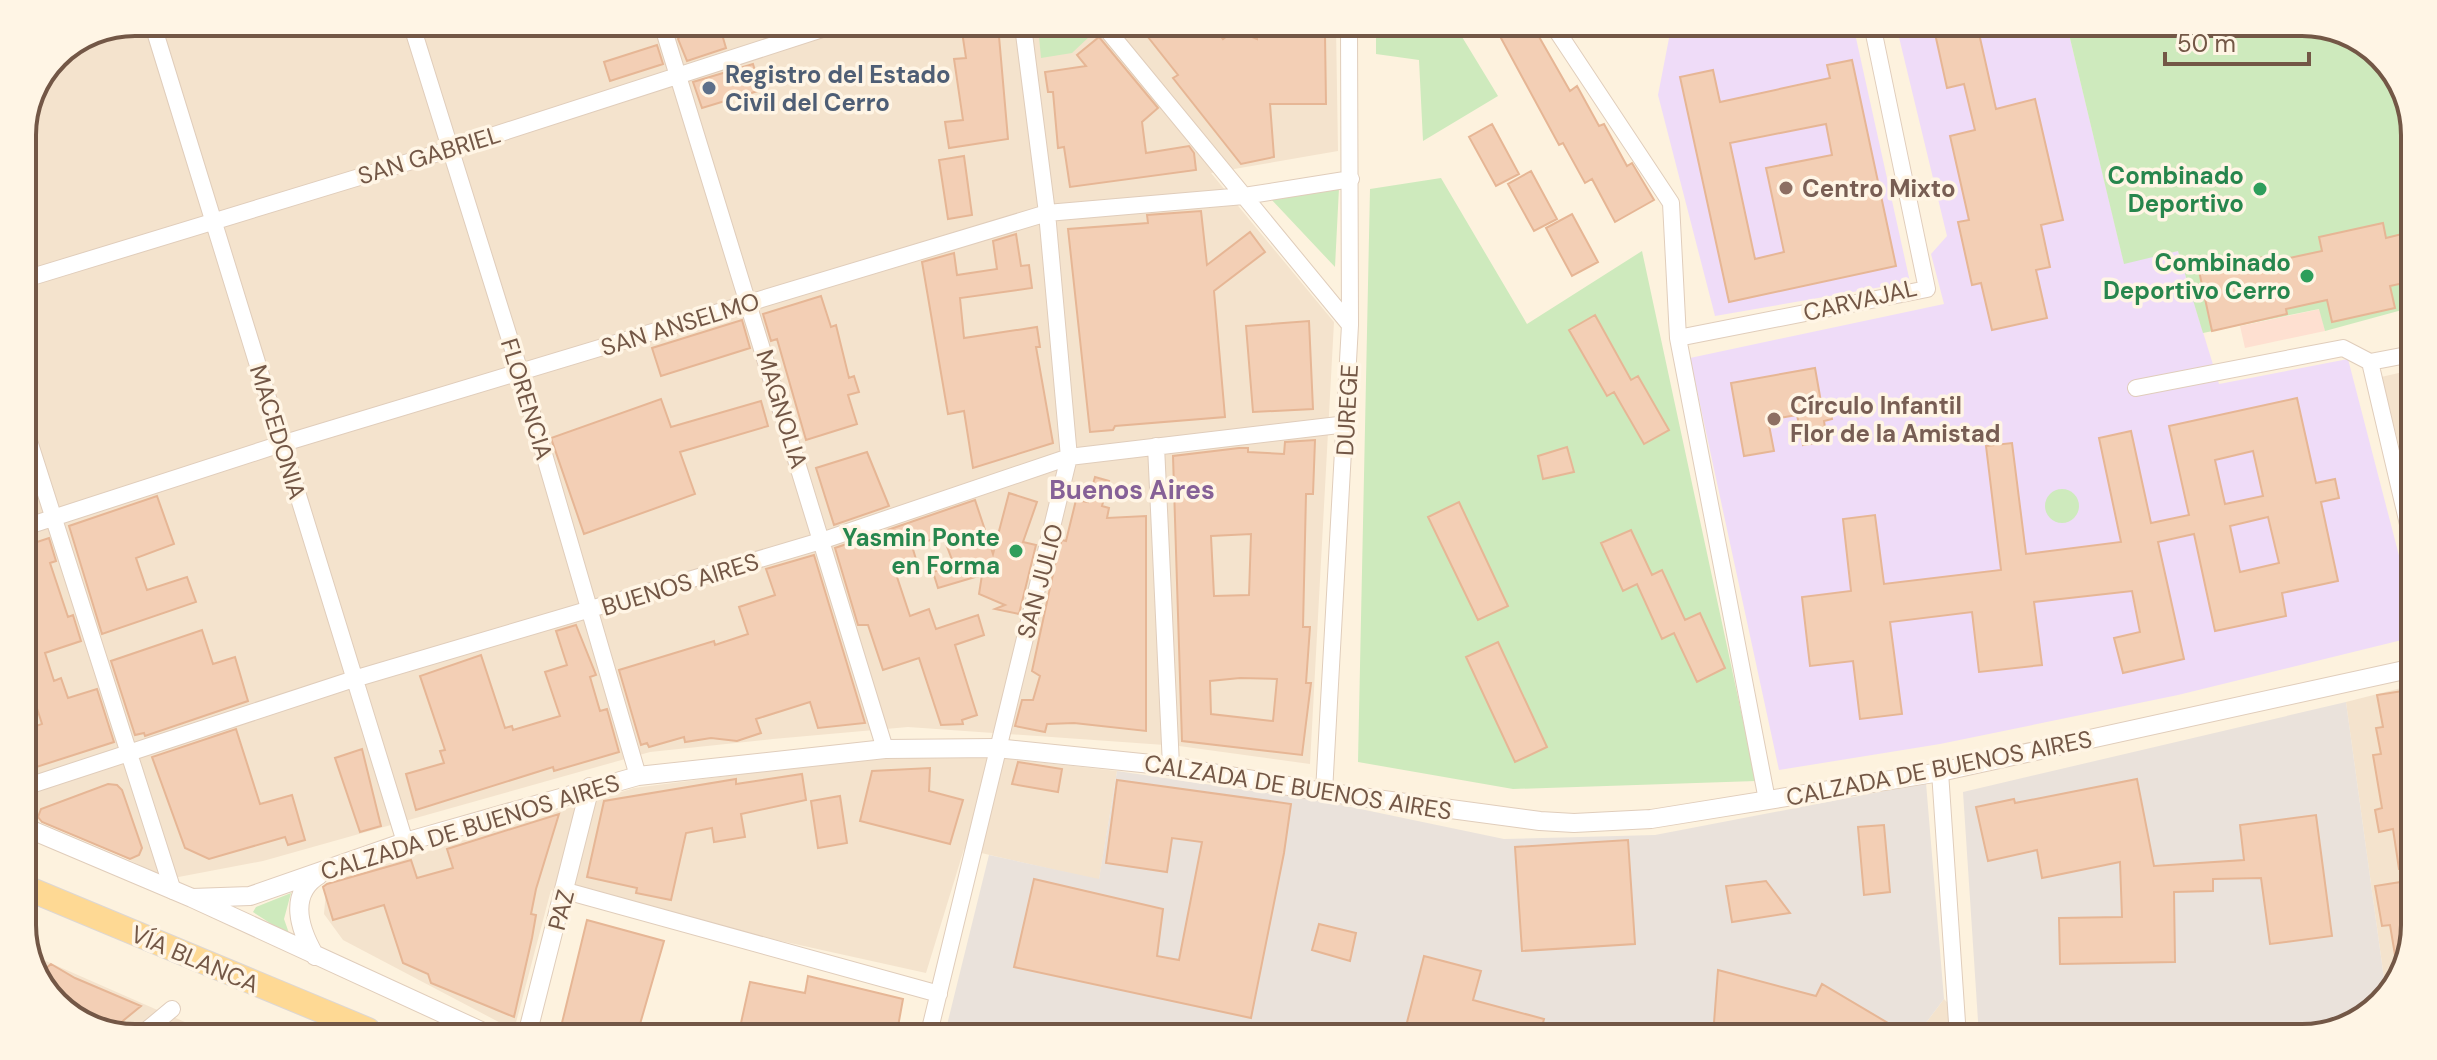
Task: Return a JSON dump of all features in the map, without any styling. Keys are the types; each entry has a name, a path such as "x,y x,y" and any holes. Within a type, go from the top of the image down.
{"main road":[{"name":"VÍA BLANCA","path":"36,892 354,1024"}],"street":[{"name":"MACEDONIA","path":"157,36 216,220 281,444 405,842"},
{"name":"FLORENCIA","path":"415,36 520,372 638,776"},
{"name":"MAGNOLIA","path":"666,36 824,540 885,749"},
{"name":"SAN GABRIEL","path":"36,276 448,150 802,36"},
{"name":"SAN JULIO","path":"931,1024 1069,457 1047,213 1024,36"},
{"path":"1112,36 1350,325"},
{"name":"DUREGE","path":"1324,792 1347,424 1351,179 1349,36"},
{"path":"1560,36 1671,203 1678,338 1767,800"},
{"name":"CARVAJAL","path":"1678,338 1927,289 1874,36"},
{"name":"SAN ANSELMO","path":"36,524 281,444 1047,213 1244,196 1351,179"},
{"path":"2136,388 2343,348 2356,352 2370,362 2401,494"},
{"path":"2370,362 2401,356"},
{"name":"BUENOS AIRES","path":"36,783 354,679 590,612 824,540 1069,457 1347,424"},
{"path":"1156,446 1171,766"},
{"path":"36,464 173,891"},
{"name":"CALZADA DE BUENOS AIRES","path":"192,898 250,896 405,842 590,787 638,776 885,749 996,748 1171,766 1484,815 1574,823 1651,819 1940,772 2401,671"},
{"path":"1940,772 1957,1024"},
{"name":"PAZ","path":"530,1024 590,787"},
{"path":"36,832 192,898 466,1024"},
{"path":"315,956 299,921 299,906 304,888 328,870"},
{"path":"566,891 939,994"},
{"path":"154,1024 172,1009"}],"shaded area":[{"path":"135,36 1336,36 1338,151 1211,173 1334,322 1310,764 1179,746 908,727 773,739 650,752 263,861 168,879 36,814 36,128 39,109 53,80 80,53 116,38"},
{"name":"Centro Mixto","path":"1669,36 1856,36 1910,282 1715,316 1658,95"},
{"path":"1899,36 2069,36 2124,263 2178,251 2219,384 2348,359 2401,563 2401,640 2178,695 1940,744 1779,770 1690,358 1944,304 1931,254 1947,236"},
{"path":"2320,309 2325,331 2245,348 2240,326"},
{"path":"2401,372 2401,453 2381,377"},
{"path":"2401,688 2401,925 2399,944 2384,980 2346,702"},
{"path":"2346,702 2384,980 2357,1007 2321,1022 1978,1024 1963,792"},
{"path":"975,755 1117,771 1099,880 964,849 926,973 551,890 516,1024 503,1024 343,940 324,914 326,891 347,876 634,788 842,761"},
{"path":"1117,771 1322,801 1504,839 1655,835 1926,783 1944,999 1925,1024 947,1024 989,855 1099,879"},
{"path":"42,959 189,1024 116,1022 85,1011 61,990"},
{"path":"1944,999 1967,1024 1925,1024"}],"green space":[{"path":"1039,36 1090,36 1072,53 1041,58"},
{"path":"1376,36 1461,36 1498,96 1423,141 1419,60 1376,54"},
{"name":"Combinado Deportivo","path":"2069,36 2321,38 2352,49 2384,80 2396,103 2401,128 2401,310 2325,331 2319,309 2203,333 2178,251 2124,264"},
{"path":"1441,178 1527,324 1642,251 1756,781 1513,789 1358,762 1370,189"},
{"path":"1339,188 1335,267 1269,197"},
{"path":"2062,489 2074,494 2079,506 2074,518 2062,523 2050,518 2045,506 2050,494"},
{"path":"291,893 284,919 290,936 253,912 256,907"}],"building":[{"path":"680,36 722,36 726,48 687,61 678,39"},
{"path":"963,36 999,36 1008,139 949,148 945,122 963,120 954,59 966,58"},
{"path":"1147,36 1221,36 1223,39 1227,36 1250,36 1257,39 1257,36 1325,36 1326,104 1270,104 1274,157 1241,164 1173,78 1178,75"},
{"path":"1500,36 1539,36 1570,91 1577,86 1599,126 1604,124 1627,166 1632,163 1654,200 1615,222 1592,179 1585,183 1563,143 1559,145"},
{"path":"1936,36 1980,36 1996,109 2035,99 2063,220 2041,225 2050,267 2036,270 2047,318 1992,330 1981,283 1972,285 1958,222 1969,220 1950,136 1975,130 1964,84 1947,88"},
{"path":"1099,37 1158,108 1142,122 1146,153 1189,146 1194,153 1196,170 1070,187 1064,147 1058,148 1053,92 1048,92 1045,72 1086,66 1077,55"},
{"path":"657,45 663,64 610,81 604,62"},
{"path":"1852,60 1896,266 1729,302 1680,77 1713,70 1720,102 1830,78 1827,65","holes":["1826,124 1832,155 1766,168 1784,252 1755,259 1730,143"]},
{"path":"753,64 761,90 702,108 693,82"},
{"path":"1492,124 1519,174 1496,186 1469,137"},
{"path":"964,156 972,215 948,219 939,160"},
{"path":"1531,171 1557,219 1534,231 1508,184"},
{"path":"1201,211 1207,265 1250,232 1265,252 1214,291 1225,417 1115,426 1113,430 1090,432 1068,229 1148,223 1147,215"},
{"path":"1572,214 1598,262 1572,276 1546,228"},
{"name":"Combinado Deportivo Cerro","path":"2383,223 2386,238 2401,234 2401,284 2390,286 2395,308 2332,322 2327,300 2286,309 2287,314 2212,331 2199,271 2273,255 2275,261 2322,251 2319,237"},
{"path":"1016,234 1021,266 1029,265 1032,288 960,298 964,338 1037,327 1040,347 1036,347 1053,443 973,468 964,411 948,414 922,262 954,253 957,275 997,269 993,241"},
{"path":"821,296 831,327 836,325 849,378 854,376 859,392 848,395 857,424 806,440 777,339 771,341 763,314"},
{"path":"1595,315 1631,380 1638,376 1669,430 1644,444 1614,392 1607,396 1569,330"},
{"path":"742,320 750,348 661,376 652,348"},
{"path":"1309,321 1313,409 1253,412 1246,326"},
{"path":"1815,368 1821,402 1829,401 1832,419 1824,421 1827,441 1803,445 1797,415 1768,420 1774,451 1744,456 1731,383"},
{"path":"2297,398 2316,483 2335,479 2339,498 2321,502 2338,581 2282,593 2286,616 2215,631 2194,534 2158,542 2184,659 2123,673 2114,638 2140,632 2132,591 2034,602 2042,665 1979,672 1972,612 1890,622 1902,714 1860,719 1853,661 1810,666 1802,597 1851,591 1843,519 1875,515 1884,584 2001,570 1986,446 2012,443 2026,554 2121,542 2099,438 2131,431 2151,523 2189,515 2169,426","holes":["2253,451 2263,496 2225,504 2215,460","2268,517 2279,563 2240,572 2230,526"]},
{"path":"661,399 671,427 761,401 768,426 680,452 695,494 584,534 551,438"},
{"path":"1315,440 1313,494 1306,494 1303,627 1310,627 1306,683 1311,683 1302,755 1182,741 1173,456 1239,448 1248,448 1248,452 1284,454 1285,442","holes":["1251,534 1249,595 1214,596 1211,536","1277,679 1273,721 1211,714 1210,681"]},
{"path":"1567,447 1574,472 1543,479 1538,456"},
{"path":"867,452 889,506 834,525 816,468"},
{"path":"1095,477 1109,481 1102,506 1109,508 1107,518 1146,516 1146,731 1074,723 1047,724 1045,732 1015,726 1022,700 1033,700 1040,676 1032,671 1058,551 1062,540 1066,541 1076,500 1088,502"},
{"path":"1009,493 1037,502 1023,542 1036,545 1019,614 995,609 1005,605 979,594 982,575 938,588 933,572 954,565 943,536 912,546 918,566 896,574 910,616 929,609 936,629 978,615 984,635 955,645 977,715 962,720 963,724 941,725 919,658 883,670 868,625 858,625 835,548 975,500 993,554"},
{"path":"157,496 174,544 136,558 147,590 187,577 196,602 102,634 69,526"},
{"path":"1459,502 1508,606 1478,620 1428,517"},
{"path":"1631,530 1652,575 1662,570 1685,620 1700,613 1725,668 1697,682 1674,633 1662,639 1637,584 1623,591 1601,543"},
{"path":"49,538 56,561 50,563 68,617 73,615 81,641 45,653 54,681 61,678 68,698 97,689 114,742 36,767 36,726 42,724 36,705 36,542"},
{"path":"814,555 865,723 818,728 810,702 756,719 761,733 737,741 711,738 685,742 684,737 649,747 647,743 641,745 619,670 748,634 739,607 775,595 766,569"},
{"path":"576,625 596,675 590,677 600,711 607,709 619,752 554,771 553,767 416,810 406,774 444,763 440,751 445,750 420,676 481,655 505,728 512,726 513,730 560,716 545,672 567,665 556,631"},
{"path":"202,630 213,664 235,657 248,701 145,736 144,733 135,735 111,661"},
{"path":"1498,642 1547,747 1515,762 1466,657"},
{"path":"2401,691 2401,869 2393,829 2379,832 2375,810 2382,808 2373,755 2381,754 2376,728 2383,727 2377,695"},
{"path":"236,729 260,804 292,795 305,840 288,845 285,837 209,859 185,848 152,757"},
{"path":"362,749 381,826 360,832 335,758"},
{"path":"1018,762 1062,769 1058,792 1012,784"},
{"path":"930,768 929,791 963,800 950,844 860,821 872,771"},
{"path":"802,774 806,800 741,814 745,837 714,842 712,828 686,833 671,900 636,893 637,888 587,877 604,801 736,779 736,784"},
{"path":"2137,779 2154,866 2244,860 2240,825 2316,815 2332,936 2270,944 2261,878 2213,879 2213,891 2174,892 2175,962 2060,964 2059,918 2122,917 2120,862 2042,878 2037,850 1988,861 1976,807 2014,799 2015,803"},
{"path":"1117,780 1291,804 1251,1018 1014,967 1034,879 1163,909 1157,956 1179,960 1202,842 1172,838 1167,872 1106,863"},
{"path":"108,784 117,785 122,790 142,848 139,855 130,859 42,822 38,817 41,809"},
{"path":"840,796 847,843 818,848 811,801"},
{"path":"559,814 536,889 531,914 536,915 514,1017 431,983 428,974 403,963 384,905 333,920 323,887 327,884 411,860 417,878 453,868 447,849"},
{"path":"1884,825 1890,892 1864,895 1858,827"},
{"path":"1628,840 1635,944 1522,951 1515,847"},
{"path":"1766,881 1790,913 1732,922 1726,886"},
{"path":"2401,882 2401,925 2395,956 2390,925 2382,926 2375,886"},
{"path":"587,920 664,941 640,1024 562,1024"},
{"path":"1319,924 1356,933 1350,961 1312,950"},
{"path":"1424,956 1481,971 1473,1000 1544,1019 1543,1024 1407,1024"},
{"path":"51,964 75,978 141,1006 121,1023 97,1016 75,1004 46,968"},
{"path":"1718,970 1816,996 1822,984 1890,1024 1714,1024"},
{"path":"808,976 903,999 898,1024 741,1024 750,982 805,993"}],"place":[{"name":"Registro del Estado Civil del Cerro","path":"709,88"},
{"name":"Centro Mixto","path":"1786,188"},
{"name":"Combinado Deportivo","path":"2260,189"},
{"name":"Combinado Deportivo Cerro","path":"2307,276"},
{"name":"Círculo Infantil Flor de la Amistad","path":"1774,419"},
{"name":"Yasmin Ponte en Forma","path":"1016,551"}],"district":[{"name":"Buenos Aires","path":"1132,490"}]}
